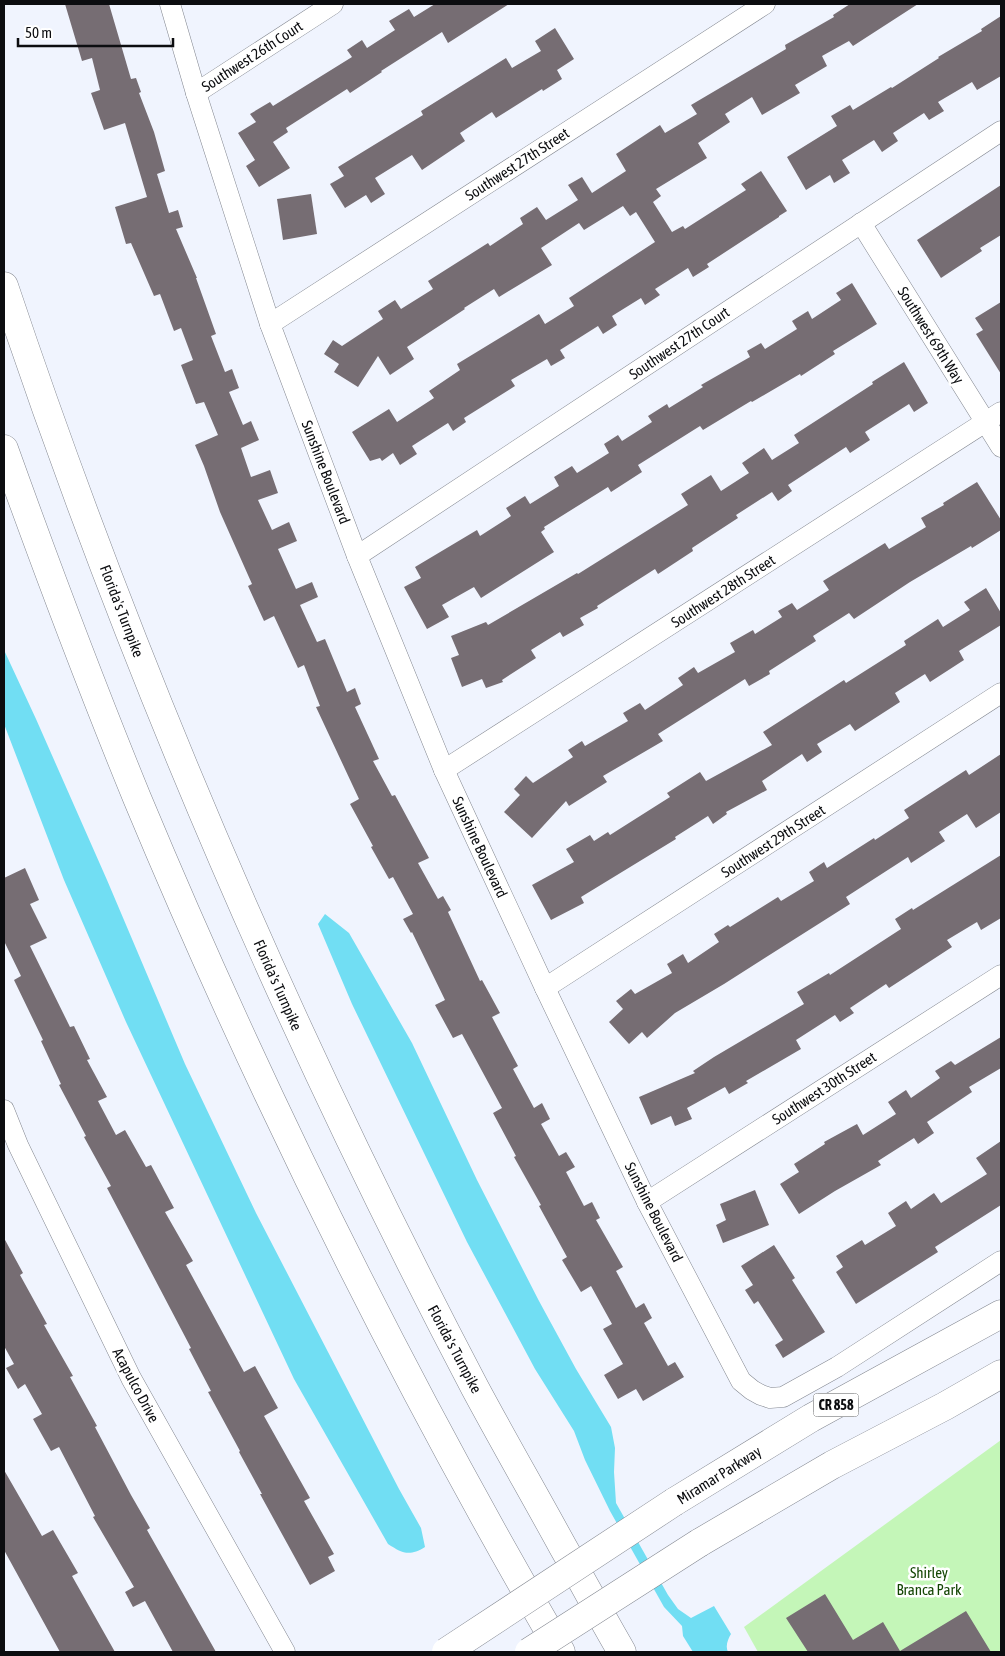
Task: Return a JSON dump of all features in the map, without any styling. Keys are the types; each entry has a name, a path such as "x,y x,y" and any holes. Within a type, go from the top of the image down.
{"main road":[{"name":"Florida's Turnpike","path":"4,286 70,476 118,602 189,779 274,977 340,1120 424,1289 524,1478 622,1652"},
{"path":"4,449 69,624 138,798 246,1046 306,1173 398,1356 482,1514 560,1652"},
{"name":"Miramar Parkway","path":"446,1652 674,1502 811,1418 1001,1314"},
{"path":"529,1652 699,1544 832,1465 946,1406 1001,1374"}],"street":[{"name":"Sunshine Boulevard","path":"170,4 196,93 270,324 357,556 444,770 647,1202 738,1376 752,1390 770,1398 783,1397 837,1367 1001,1261"},
{"name":"Southwest 26th Court","path":"196,93 333,4"},
{"name":"Southwest 27th Street","path":"270,324 765,4"},
{"name":"Southwest 27th Court","path":"357,556 1001,131"},
{"name":"Southwest 69th Way","path":"861,223 993,417 1001,447"},
{"name":"Southwest 28th Street","path":"444,770 993,417"},
{"name":"Southwest 29th Street","path":"545,988 1001,693"},
{"name":"Southwest 30th Street","path":"647,1202 1001,975"},
{"name":"Acapulco Drive","path":"4,1110 18,1145 131,1378 284,1652"}],"green space":[{"name":"Shirley Branca Park","path":"1001,1440 1001,1652 758,1652 744,1627"}],"water":[{"path":"4,650 107,880 185,1064 256,1213 421,1528 425,1547 419,1550 406,1553 388,1544 294,1379 126,1022 64,880 4,724"},
{"path":"325,914 349,933 412,1043 477,1180 539,1301 576,1369 611,1427 615,1448 616,1503 668,1595 678,1609 691,1618 714,1606 731,1634 727,1645 728,1652 693,1652 683,1636 682,1626 664,1607 610,1511 585,1460 574,1431 535,1369 467,1242 352,1004 318,924"}],"building":[{"path":"65,4 109,4 131,79 136,78 141,92 139,93 154,132 165,171 157,174 169,213 178,210 183,227 176,229 197,278 216,334 211,336 225,372 232,369 239,388 229,392 243,425 251,421 259,440 241,448 251,477 270,470 278,493 258,500 272,530 289,522 297,541 278,549 296,589 312,582 318,597 300,605 317,642 325,639 347,692 355,688 361,704 355,707 379,759 373,761 392,796 395,795 429,858 418,863 438,899 443,896 451,910 448,912 480,981 482,980 500,1013 492,1017 518,1066 513,1069 534,1108 542,1103 550,1119 541,1124 559,1156 566,1152 575,1167 566,1172 584,1206 592,1202 600,1218 596,1220 623,1267 616,1271 636,1308 644,1303 652,1318 644,1323 668,1366 675,1362 684,1377 643,1401 636,1389 618,1399 604,1375 623,1364 603,1329 612,1324 591,1286 581,1292 562,1260 567,1257 539,1206 541,1205 514,1157 516,1156 493,1113 502,1108 462,1034 453,1038 435,1005 445,1000 412,932 403,919 413,914 393,877 389,879 350,804 359,799 316,707 320,706 304,665 298,668 274,616 264,621 248,586 252,584 220,512 195,445 218,435 204,402 196,404 181,365 193,360 181,328 174,331 160,294 154,296 131,243 126,244 115,207 147,197 125,123 104,130 91,93 100,90 92,58 82,61"},
{"path":"435,4 509,4 448,43 442,32 350,93 347,89 286,128 288,132 273,142 290,168 259,187 246,166 255,160 238,133 256,122 250,114 270,102 273,106 352,57 347,50 362,40 367,48 395,30 389,21 409,9 414,17"},
{"path":"850,4 918,4 853,46 849,41 822,56 827,66 795,85 800,93 762,115 752,97 725,114 730,122 698,143 707,158 656,189 661,196 653,202 672,232 683,226 685,229 746,190 741,184 761,171 787,211 707,264 709,267 693,277 688,268 655,289 660,295 645,305 641,298 612,316 617,325 603,334 598,326 560,350 565,358 551,366 547,359 511,380 515,386 464,418 466,422 453,431 448,423 412,446 417,454 400,465 393,453 382,461 380,458 370,461 352,432 389,409 397,422 434,398 429,391 460,370 457,364 539,314 545,324 574,306 569,298 655,242 636,212 630,216 623,206 584,230 579,223 541,248 552,265 499,297 494,289 464,308 407,347 414,359 390,375 378,356 358,387 334,372 339,364 324,354 333,340 342,346 383,319 378,311 395,300 401,309 433,289 428,281 488,243 490,246 523,224 520,218 537,207 546,220 578,200 568,185 582,177 592,193 626,171 616,154 660,125 665,133 697,114 691,105 786,49 785,45 834,17 833,15"},
{"path":"1001,16 1001,76 977,90 972,82 938,102 944,111 929,120 924,113 893,133 898,141 882,152 874,140 842,160 850,173 834,183 830,175 806,190 787,157 837,126 831,116 850,105 853,110 892,88 938,57 982,31 981,29"},
{"path":"555,28 574,59 557,70 562,79 543,91 542,89 496,118 492,112 460,133 465,141 422,170 412,155 375,178 385,194 371,203 366,195 345,208 330,184 344,176 338,167 423,115 421,111 506,58 512,68 541,51 535,41"},
{"path":"1001,185 1001,235 980,248 982,251 941,278 917,240"},
{"path":"311,194 317,234 283,240 277,199"},
{"path":"852,283 877,324 833,351 835,354 801,376 800,374 703,430 700,426 638,465 642,472 611,492 608,487 544,527 545,529 541,532 554,552 481,598 474,587 442,605 449,617 427,629 404,587 421,578 415,567 477,530 480,536 511,516 506,508 525,496 530,504 559,486 554,477 572,466 577,473 609,453 604,444 618,435 622,441 652,422 648,416 667,404 669,408 703,387 701,385 750,357 747,351 761,343 765,349 797,329 792,321 808,311 812,319 841,300 836,293"},
{"path":"1001,302 1001,374 976,334 983,330 975,318"},
{"path":"904,362 928,403 914,412 909,404 865,432 870,440 850,453 846,447 788,485 792,491 778,501 772,492 736,515 738,518 692,548 693,551 658,574 655,569 597,606 598,608 580,618 584,625 563,637 560,632 531,650 536,658 502,680 503,682 486,688 482,679 462,687 451,658 459,655 451,636 486,622 488,625 578,574 688,505 681,494 711,475 721,491 749,473 742,463 764,448 772,460 799,443 794,435"},
{"path":"977,482 1001,520 1001,530 910,582 854,619 849,613 813,636 816,641 769,671 770,674 749,686 745,679 658,734 663,741 603,776 607,782 569,806 566,801 532,838 504,812 520,795 514,789 526,776 533,783 573,757 568,750 582,741 585,746 628,721 623,713 640,703 645,710 683,685 678,678 694,667 698,673 735,652 730,643 753,630 755,634 782,617 778,611 792,603 797,610 829,590 823,581 885,543 889,549 926,527 921,518 944,505 943,503"},
{"path":"986,588 1001,613 1001,625 959,651 964,660 930,682 925,674 895,693 900,702 855,731 850,724 817,744 822,752 807,762 802,754 762,781 767,790 726,812 727,814 713,824 708,816 675,837 676,839 581,897 584,903 551,920 532,885 574,862 566,849 590,835 594,841 608,832 610,835 670,797 667,793 700,772 706,781 772,745 763,732 844,680 846,683 906,645 904,641 938,619 943,627 970,610 964,602"},
{"path":"1001,754 1001,812 976,828 967,814 939,832 945,841 911,863 908,857 846,897 850,904 675,1013 647,1038 642,1032 629,1044 609,1022 623,1009 616,1001 631,989 635,994 672,973 667,964 683,954 688,963 719,942 714,934 728,925 730,927 778,897 781,901 814,881 809,872 824,862 827,868 874,838 875,840 909,818 904,810 966,770 969,775"},
{"path":"1001,855 1001,918 981,930 977,922 947,940 952,947 889,988 886,984 850,1008 854,1013 840,1022 835,1015 796,1040 801,1049 746,1081 748,1083 729,1094 725,1087 687,1108 692,1119 675,1126 671,1116 651,1125 639,1097 695,1073 693,1071 714,1057 804,1004 797,992 829,973 830,975 901,929 895,919 912,908 913,910"},
{"path":"25,868 39,900 30,904 47,938 30,946 70,1027 74,1026 90,1059 87,1060 107,1097 98,1101 116,1135 125,1130 146,1167 151,1165 174,1208 165,1212 193,1261 186,1265 244,1372 255,1366 278,1408 264,1416 310,1498 304,1501 334,1554 328,1557 335,1571 310,1585 260,1494 262,1494 208,1392 211,1391 189,1349 191,1348 107,1188 111,1186 84,1137 86,1136 59,1085 61,1084 41,1041 43,1040 14,980 21,976 4,941 4,878"},
{"path":"1001,1037 1001,1068 969,1087 972,1092 927,1122 934,1133 918,1144 914,1138 878,1161 881,1165 799,1214 780,1184 799,1172 794,1164 825,1144 824,1142 857,1124 863,1135 896,1114 888,1102 906,1090 911,1098 940,1078 935,1071 951,1061 955,1065"},
{"path":"1001,1141 1001,1205 935,1247 938,1252 856,1304 836,1272 843,1267 836,1256 862,1240 865,1245 896,1226 888,1213 906,1201 911,1209 934,1193 941,1203 987,1174 976,1158"},
{"path":"755,1190 769,1225 723,1243 716,1225 726,1220 720,1204"},
{"path":"4,1238 23,1273 20,1275 47,1324 44,1325 73,1376 70,1377 97,1426 95,1427 150,1528 147,1530 216,1652 173,1652 145,1601 133,1607 125,1592 134,1587 93,1517 95,1516 59,1447 51,1451 33,1419 42,1414 25,1384 18,1389 6,1368 14,1364 4,1346"},
{"path":"774,1245 795,1278 792,1280 825,1332 783,1358 775,1345 783,1340 758,1301 754,1304 745,1290 753,1285 741,1266"},
{"path":"4,1470 42,1536 53,1530 78,1573 72,1576 115,1652 60,1652 4,1550"},
{"path":"825,1594 853,1640 883,1622 900,1651 966,1611 991,1652 808,1652 786,1618"}]}
